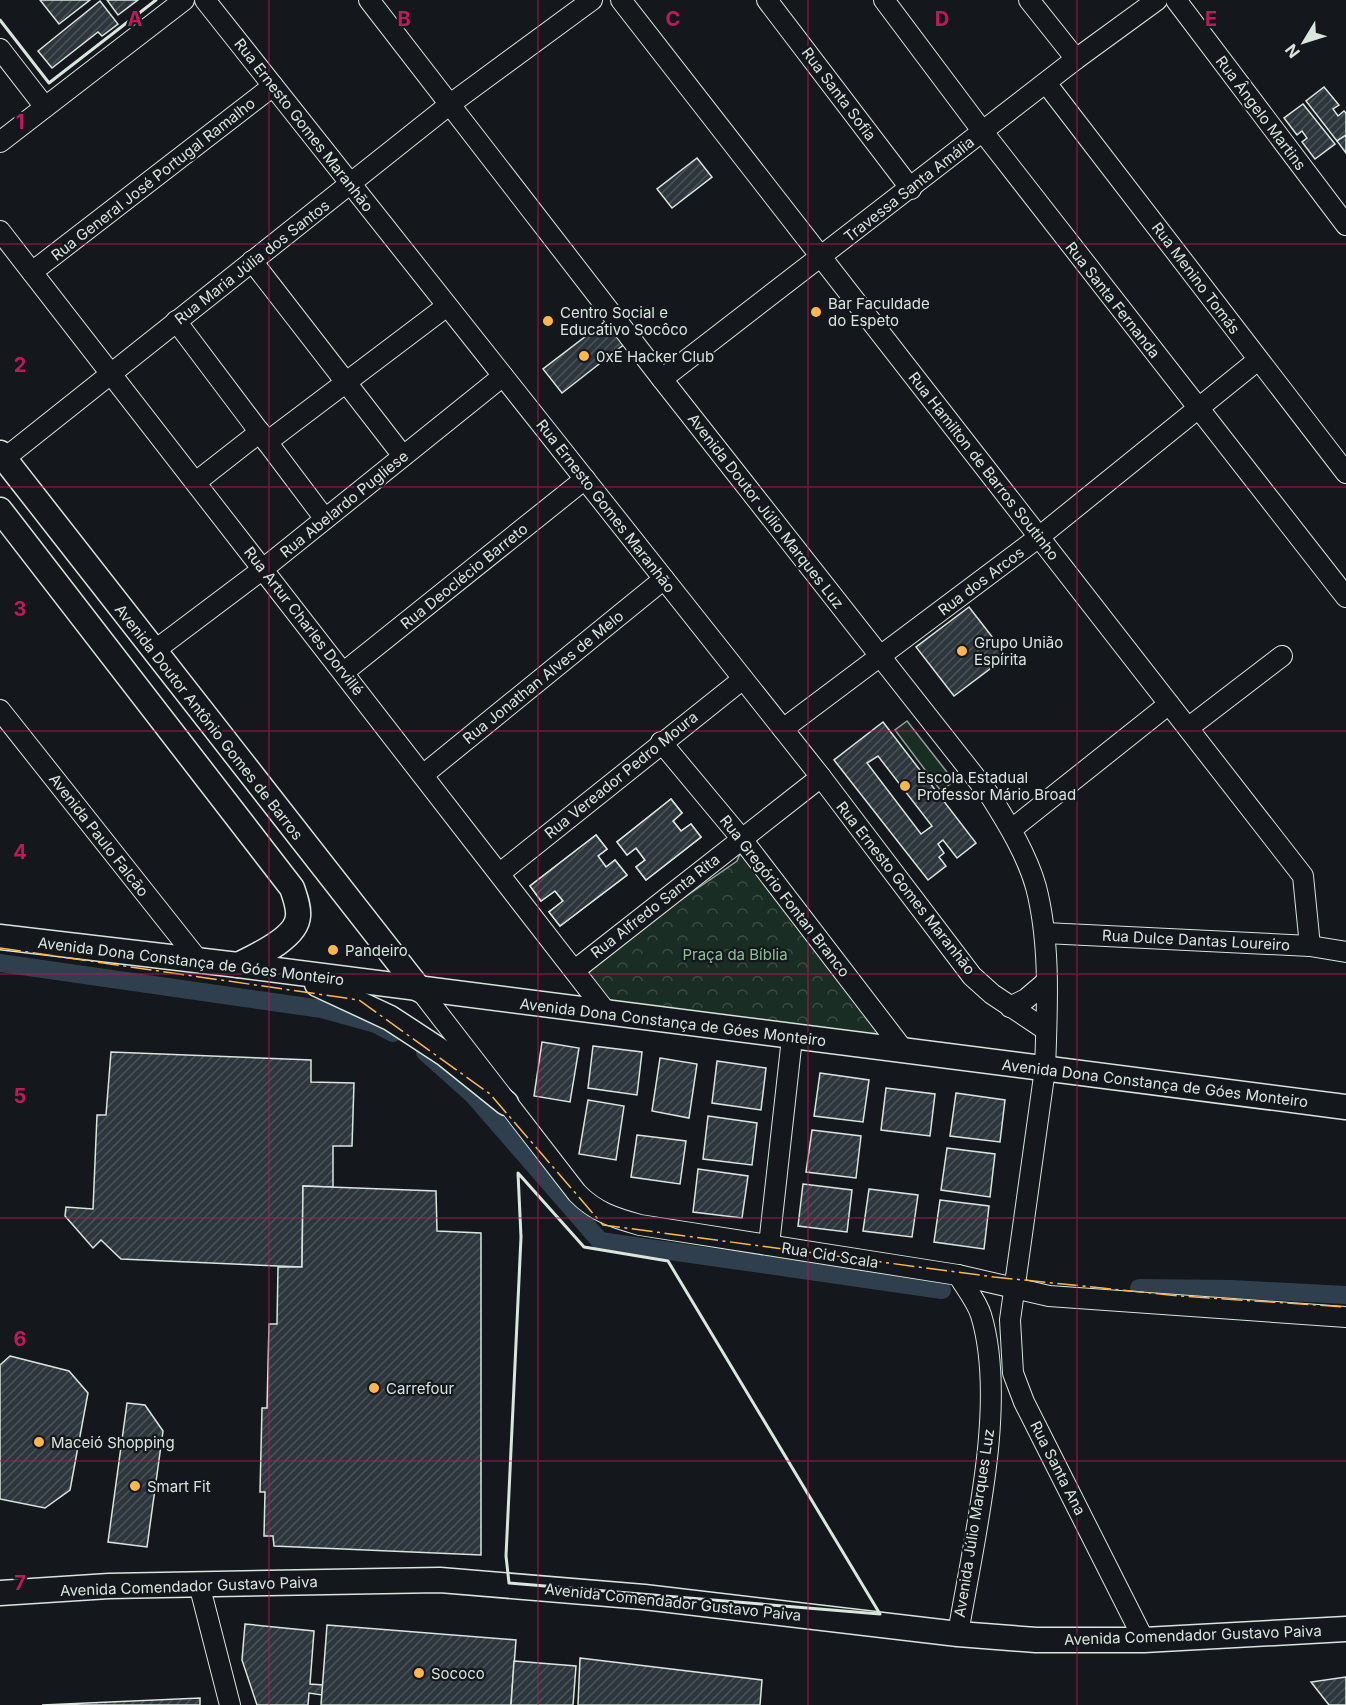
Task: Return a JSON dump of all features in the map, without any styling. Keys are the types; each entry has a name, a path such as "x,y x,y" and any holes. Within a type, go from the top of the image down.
{"main road":[{"name":"Avenida Doutor Antônio Gomes de Barros","path":"1,458 420,990"},
{"path":"0,510 292,888 298,917 295,925 284,939 238,965"},
{"path":"282,873 309,850"},
{"name":"Avenida Dona Constança de Góes Monteiro","path":"2,933 420,990 1346,1107"},
{"path":"290,972 390,1018 445,1054 506,1103"},
{"name":"Avenida Comendador Gustavo Paiva","path":"0,1593 109,1586 440,1580 644,1597 958,1634 1036,1640 1144,1640 1346,1629"}],"street":[{"path":"0,142 184,0"},
{"name":"Rua Ernesto Gomes Maranhão","path":"205,0 821,777 972,976 1010,1007 1047,1030"},
{"name":"Avenida Doutor Júlio Marques Luz","path":"369,0 662,380 991,797 1012,829 1036,885 1045,933 1046,1069"},
{"name":"Rua Maria Júlia dos Santos","path":"1,458 450,105 592,0"},
{"name":"Rua Hamilton de Barros Soutinho","path":"621,0 1303,876 1310,946"},
{"name":"Rua Santa Sofia","path":"767,0 911,189"},
{"name":"Rua Santa Fernanda","path":"884,0 1198,410 1346,597"},
{"path":"1029,0 1076,60"},
{"name":"Travessa Santa Amália","path":"662,380 1157,0"},
{"name":"Rua Ângelo Martins","path":"1176,0 1346,225"},
{"path":"0,49 45,107"},
{"name":"Rua Menino Tomás","path":"1046,83 1346,473"},
{"name":"Rua General José Portugal Ramalho","path":"32,272 273,86"},
{"name":"Rua Artur Charles Dorvillé","path":"0,231 607,1013"},
{"path":"252,261 403,456"},
{"path":"196,482 345,381 447,306"},
{"path":"176,321 325,519"},
{"name":"Rua dos Arcos","path":"783,729 1040,537 1258,360"},
{"name":"Rua Abelardo Pugliese","path":"154,651 263,569 503,376"},
{"name":"Rua Deoclécio Barreto","path":"344,672 585,479"},
{"name":"Rua Jonathan Alves de Melo","path":"423,775 664,579"},
{"path":"1188,728 1282,656"},
{"name":"Rua Vereador Pedro Moura","path":"500,873 661,742 743,679"},
{"path":"1012,829 1169,704"},
{"name":"Avenida Paulo Falcão","path":"0,710 198,961"},
{"name":"Rua Gregório Fontan Branco","path":"661,742 741,838 905,1052"},
{"name":"Rua Alfredo Santa Rita","path":"575,970 821,777"},
{"name":"Rua Dulce Dantas Loureiro","path":"1045,933 1310,946 1346,952"},
{"path":"1010,1007 1026,999 1046,982"},
{"name":"Rua Cid Scala","path":"420,990 577,1193 596,1210 640,1225 958,1275 1014,1286 1049,1296 1346,1317"},
{"path":"769,1245 792,1038"},
{"path":"1014,1286 1046,1069"},
{"name":"Avenida Júlio Marques Luz","path":"958,1275 981,1314 991,1398 987,1456 958,1634"},
{"name":"Rua Santa Ana","path":"1014,1286 1009,1341 1013,1373 1024,1402 1144,1640"},
{"path":"199,1584 230,1705"}],"green space":[{"path":"907,721 954,781 941,791 895,730"},
{"name":"Praça da Bíblia","path":"744,843 905,1052 583,1010 575,973 737,861"}],"building":[{"path":"40,0 90,0 59,24"},
{"path":"107,0 138,0 118,15"},
{"path":"100,1 118,24 102,36 98,32 52,68 38,51"},
{"path":"1324,87 1339,105 1333,109 1338,116 1344,111 1346,113 1346,135 1337,141 1306,101"},
{"path":"1303,104 1335,144 1315,159 1302,142 1307,138 1302,131 1297,135 1284,118"},
{"path":"1346,135 1346,153 1337,141"},
{"path":"697,158 712,177 672,208 657,189"},
{"name":"0xE Hacker Club","path":"607,320 626,343 562,393 543,369"},
{"name":"Grupo União Espírita","path":"969,607 1007,656 954,696 916,647"},
{"path":"883,722 976,843 957,858 943,840 938,844 944,853 939,857 946,866 928,880 834,760","holes":["878,756 932,826 921,834 867,763"]},
{"path":"671,799 682,813 673,821 681,831 691,824 701,837 646,880 636,867 645,860 636,848 627,855 617,842","holes":["667,825 675,836 653,853 645,841"]},
{"path":"671,799 682,813 673,821 681,831 691,824 701,837 646,880 636,867 645,860 636,848 627,855 617,842"},
{"path":"596,835 607,849 598,856 606,867 615,860 627,875 560,926 549,912 563,901 555,891 541,901 530,886","holes":["588,865 596,875 569,896 561,886"]},
{"path":"596,835 607,849 598,856 606,867 615,860 627,875 560,926 549,912 563,901 555,891 541,901 530,886"},
{"path":"542,1042 579,1048 570,1102 534,1096"},
{"path":"593,1046 642,1052 637,1095 588,1088"},
{"path":"111,1052 311,1060 311,1082 354,1083 352,1146 333,1146 333,1187 303,1186 302,1267 121,1259 101,1240 93,1248 65,1216 66,1207 93,1209 97,1115 106,1115"},
{"path":"660,1058 697,1064 689,1118 652,1111"},
{"path":"717,1061 766,1068 761,1110 712,1103"},
{"path":"820,1073 869,1080 863,1122 814,1116"},
{"path":"886,1088 935,1094 930,1136 881,1130"},
{"path":"956,1093 1005,1100 1000,1142 950,1136"},
{"path":"588,1100 624,1106 616,1160 579,1154"},
{"path":"708,1116 757,1123 752,1165 703,1159"},
{"path":"812,1130 861,1136 856,1178 806,1172"},
{"path":"637,1135 686,1141 680,1184 631,1177"},
{"path":"947,1148 995,1154 990,1197 941,1190"},
{"path":"698,1169 748,1176 742,1218 693,1212"},
{"path":"803,1184 852,1190 847,1232 798,1226"},
{"name":"Carrefour","path":"303,1186 436,1191 437,1231 481,1233 481,1555 274,1546 273,1536 264,1536 265,1492 260,1492 262,1408 267,1408 269,1324 277,1324 278,1267 302,1267"},
{"path":"869,1189 918,1195 912,1237 863,1231"},
{"path":"940,1200 989,1206 984,1249 934,1242"},
{"name":"Maceió Shopping","path":"10,1356 69,1371 88,1393 70,1490 45,1508 0,1499 0,1365"},
{"name":"Smart Fit","path":"127,1403 145,1405 163,1431 147,1547 108,1542"},
{"path":"245,1624 314,1631 310,1684 323,1685 322,1695 309,1693 308,1705 257,1705 242,1660"},
{"name":"Sococo","path":"327,1625 516,1640 511,1705 321,1705"},
{"path":"580,1658 762,1680 760,1705 578,1705"},
{"path":"514,1661 576,1666 573,1705 511,1705"},
{"path":"1346,1677 1346,1705 1329,1705 1311,1682"},
{"path":"200,1698 200,1705 42,1705"}],"waterway":[{"path":"0,963 322,1009 376,1024 393,1033"},
{"path":"425,1052 473,1095 600,1241 942,1290"},
{"path":"1139,1288 1231,1289 1346,1295"}],"wall":[{"path":"0,20 49,83 156,0"},
{"path":"518,1173 584,1247 668,1261 880,1614 509,1583 506,1556 521,1237 518,1173"}],"power":[{"path":"0,948 359,1000 490,1094 603,1225 994,1277 1180,1296 1346,1307"}],"place":[{"name":"Bar Faculdade do Espeto","path":"816,312"},
{"name":"Centro Social e Educativo Socôco","path":"548,321"},
{"name":"0xE Hacker Club","path":"584,356"},
{"name":"Grupo União Espírita","path":"962,651"},
{"name":"Escola Estadual Professor Mário Broad","path":"905,786"},
{"name":"Pandeiro","path":"333,950"},
{"name":"Carrefour","path":"374,1388"},
{"name":"Maceió Shopping","path":"39,1442"},
{"name":"Smart Fit","path":"135,1486"},
{"name":"Sococo","path":"419,1673"}]}
